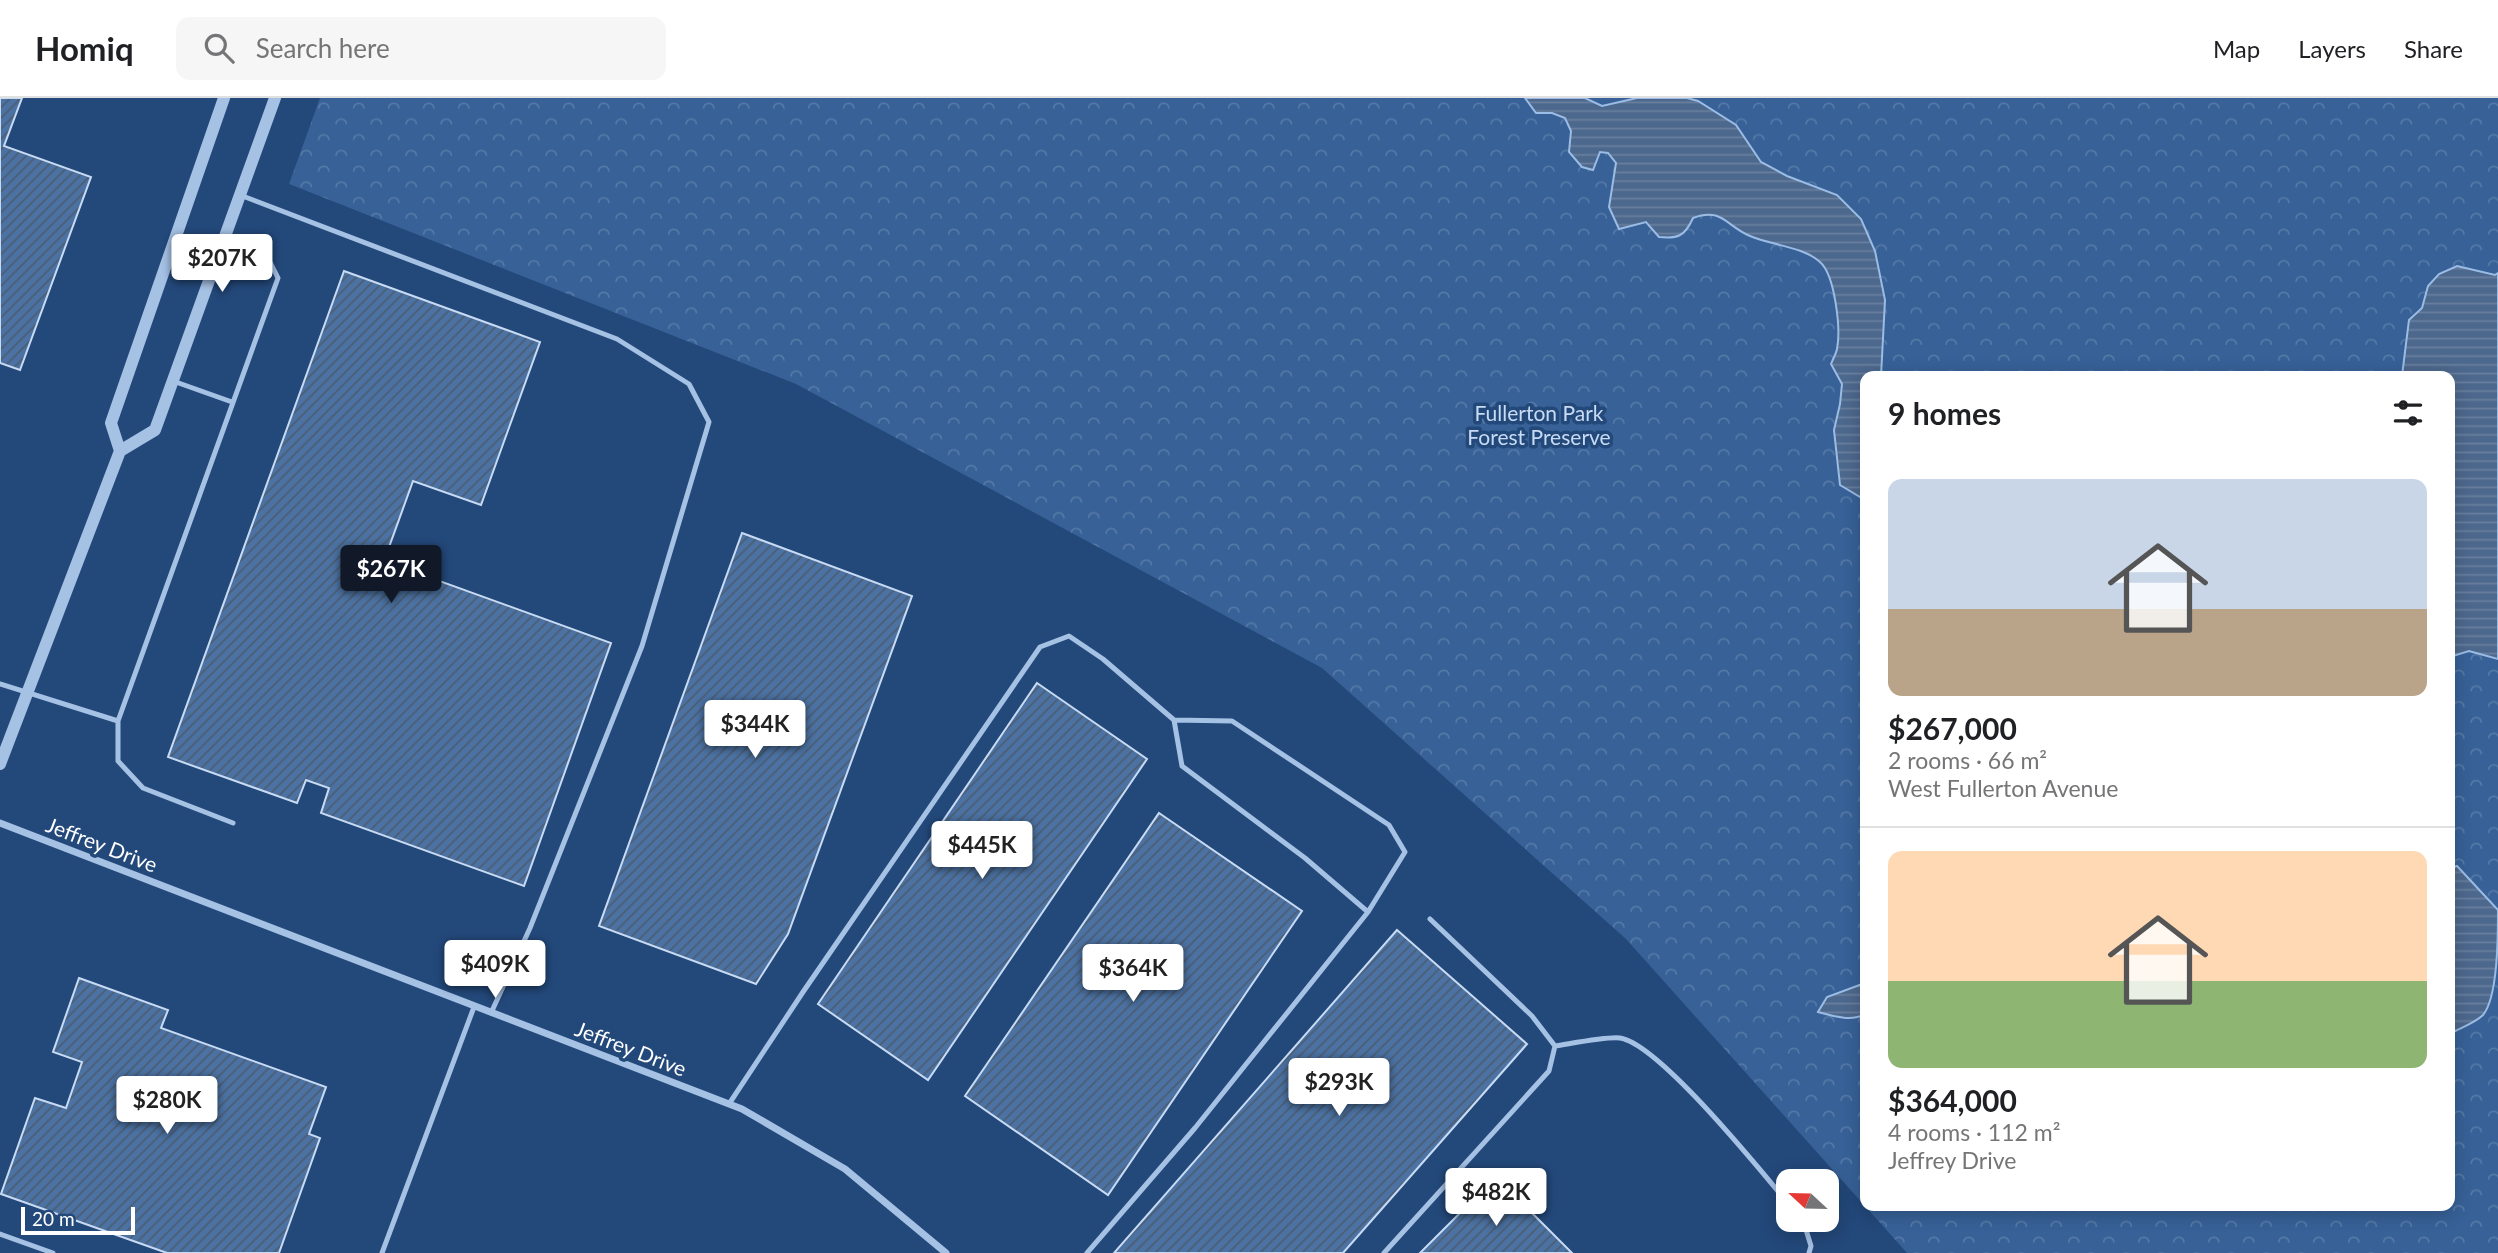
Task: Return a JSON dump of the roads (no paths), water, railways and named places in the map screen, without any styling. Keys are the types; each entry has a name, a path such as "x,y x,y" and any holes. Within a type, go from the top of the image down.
{"street":[{"path":"0,765 120,450 111,423 224,98"},
{"path":"120,450 155,430 275,98"},
{"name":"Jeffrey Drive","path":"0,823 729,1104 845,1169 946,1253"}],"lane":[{"path":"240,195 617,340 689,384 709,422 642,646 530,928 491,1013"},
{"path":"223,242 267,256 278,278 118,721 118,761 143,788 233,823"},
{"path":"173,381 232,402"},
{"path":"729,1104 1040,647 1069,636 1103,659 1174,720 1182,766 1306,858 1368,912"},
{"path":"0,684 118,721"},
{"path":"1087,1253 1195,1128 1368,912 1405,852 1389,825 1232,721 1174,720"},
{"path":"1430,919 1532,1016 1555,1046"},
{"path":"382,1253 474,1007"},
{"path":"1555,1046 1620,1038 1654,1056 1702,1105 1776,1189"},
{"path":"1384,1253 1549,1071 1555,1046"},
{"path":"1807,1232 1811,1246 1809,1253"},
{"path":"0,1234 53,1253"}],"park label":[{"name":"Fullerton Park Forest Preserve","path":"1539,424"}]}
